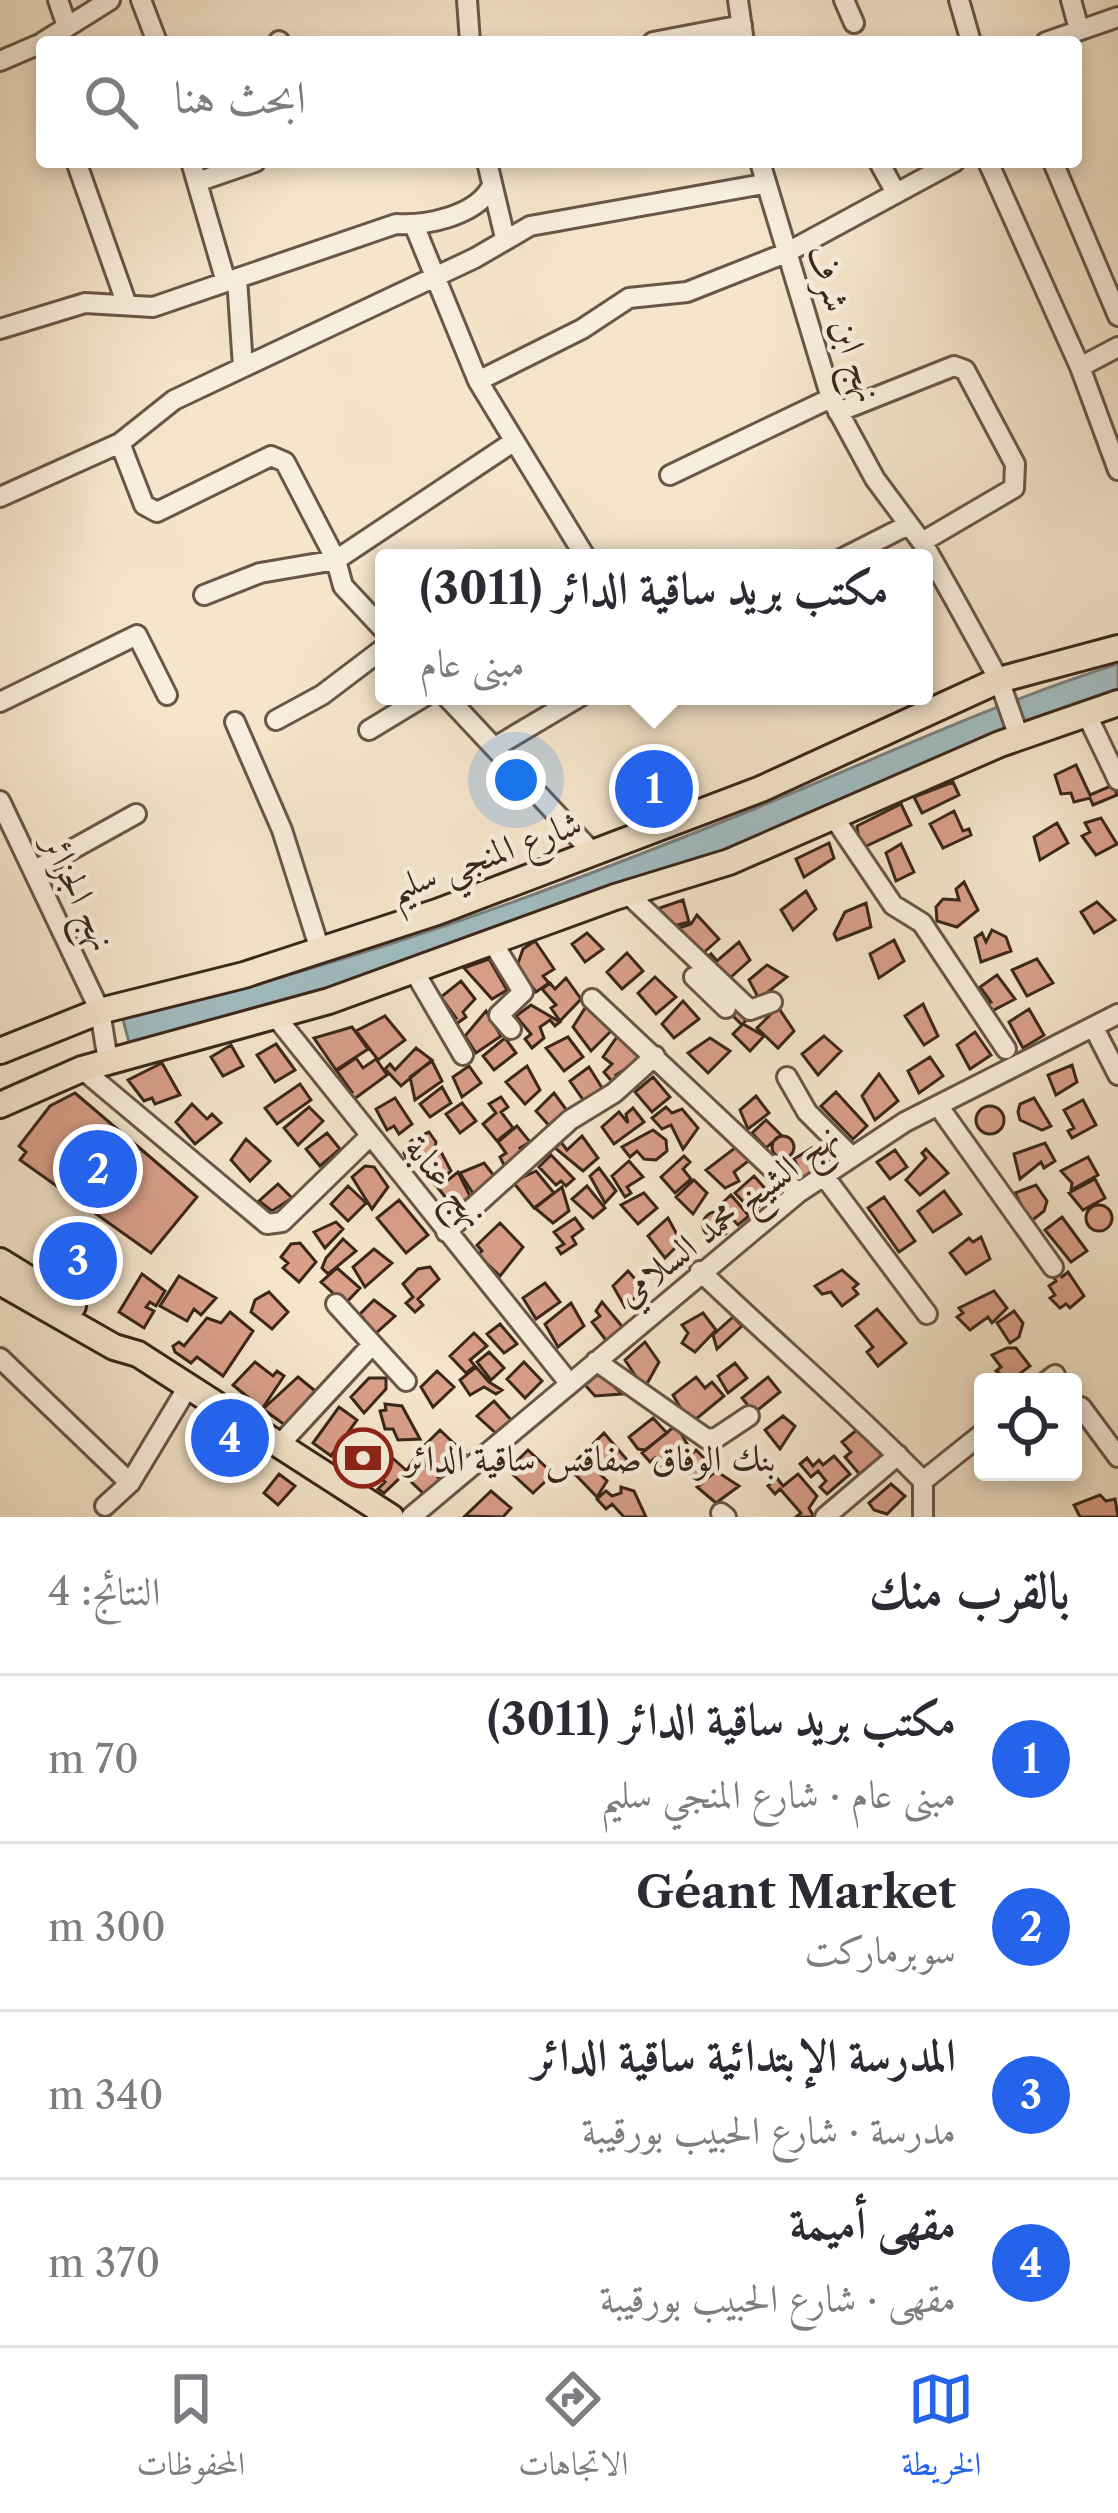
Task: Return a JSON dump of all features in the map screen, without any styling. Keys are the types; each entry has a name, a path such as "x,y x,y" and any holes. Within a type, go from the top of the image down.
{"main road":[{"name":"شارع المنجي سليم","path":"0,1051 100,1012 320,950 594,854 761,789 1001,686 1118,648"},
{"path":"0,1106 82,1069 276,1017 729,862 1018,734 1118,703"},
{"path":"0,1261 122,1336 137,1354"},
{"path":"0,1282 189,1385 391,1517"}],"street":[{"path":"58,0 67,26"},
{"path":"52,36 110,0"},
{"path":"141,0 155,36"},
{"path":"466,0 469,36"},
{"path":"713,36 743,33 738,0"},
{"path":"844,0 854,23"},
{"path":"958,0 969,36"},
{"path":"1071,0 1078,29"},
{"path":"1061,36 1118,17"},
{"path":"0,61 36,45"},
{"path":"78,168 127,305"},
{"path":"488,168 505,238"},
{"name":"نهج ابن شرف","path":"761,168 834,405 926,549"},
{"path":"882,168 896,193"},
{"path":"478,381 582,329 629,298 687,292 787,253 943,168"},
{"path":"991,168 1080,368 1118,470"},
{"path":"1056,168 1118,316"},
{"path":"194,172 232,280 242,367"},
{"path":"0,497 120,443 174,400 475,258 505,238 544,223 764,184"},
{"path":"0,329 86,303 153,307 396,224 414,226 474,208 490,189"},
{"path":"414,226 478,381 580,549"},
{"path":"1080,368 1118,347"},
{"path":"670,475 834,405 954,366 965,370 1015,464 1015,488 922,542"},
{"path":"204,595 260,573 336,560 513,442"},
{"path":"120,443 144,505 157,512 271,456 285,462 336,560 343,586 375,620"},
{"path":"861,549 908,525"},
{"name":"نهج ابن شرف","path":"933,562 1001,686 1018,734"},
{"path":"0,702 137,635 167,695"},
{"path":"276,720 322,695 375,655"},
{"path":"369,730 410,705"},
{"path":"455,705 594,854"},
{"path":"496,747 566,705"},
{"path":"1086,713 1118,780"},
{"path":"235,722 282,830 320,950"},
{"name":"نهج الجزائر","path":"1,806 100,1012 108,1061"},
{"path":"35,870 136,814"},
{"path":"833,816 892,905 922,922 1006,1049"},
{"path":"622,896 750,1010 772,1002"},
{"path":"622,896 726,1008"},
{"path":"493,943 523,992 500,1015 511,1029"},
{"path":"414,971 463,1055"},
{"path":"592,999 798,1193"},
{"name":"نهج الشيخ محمد السلامي","path":"411,1517 798,1193 939,1107 1118,1014"},
{"name":"نهج عنابة","path":"276,1017 368,1138 570,1384"},
{"path":"1094,1028 1118,1075"},
{"path":"446,1232 570,1120 614,1093 655,1056"},
{"path":"82,1069 267,1225 282,1222 368,1138"},
{"path":"787,1077 807,1112 852,1157"},
{"path":"939,1107 1053,1267"},
{"path":"824,1176 927,1314"},
{"path":"700,1271 923,1481 923,1517"},
{"path":"336,1304 370,1347 406,1381"},
{"path":"282,1442 370,1347"},
{"path":"0,1358 130,1483"},
{"path":"596,1361 706,1439 749,1416"},
{"path":"105,1506 130,1483 189,1385"},
{"path":"1082,1407 1118,1457"},
{"path":"923,1481 974,1440"},
{"path":"825,1517 898,1455"}],"water":[{"path":"1118,664 1118,695 733,851 319,997 130,1046 122,1016 282,977 442,927 600,870 980,714"}],"building":[{"path":"1076,765 1090,795 1113,785 1117,795 1093,805 1090,798 1074,802 1071,793 1061,794 1055,775"},
{"path":"953,782 959,795 922,813 914,797"},
{"path":"901,804 911,825 860,849 857,826"},
{"path":"954,811 963,831 969,829 971,835 943,848 930,824"},
{"path":"1101,818 1117,844 1096,855 1082,836 1090,832 1085,823"},
{"path":"1057,823 1068,843 1040,860 1034,837"},
{"path":"829,843 834,858 804,877 796,859"},
{"path":"901,844 914,872 896,881 886,853"},
{"path":"964,882 978,910 957,927 937,921 936,907 943,899 959,900 956,889"},
{"path":"806,891 816,909 793,930 781,910"},
{"path":"683,900 689,922 669,927 654,910"},
{"path":"1097,902 1115,920 1094,933 1081,912"},
{"path":"866,903 871,927 837,940 834,934 845,912"},
{"path":"697,915 719,939 702,954 676,929 691,924"},
{"path":"992,930 1006,937 1011,951 981,962 975,938 982,933 986,942"},
{"path":"587,933 603,949 585,962 572,944"},
{"path":"894,940 904,961 879,978 870,954"},
{"path":"535,941 554,969 543,976 549,983 536,992 517,966 523,949"},
{"path":"739,942 750,960 730,978 703,961 711,954 717,961"},
{"path":"627,953 643,971 622,989 607,972"},
{"path":"489,959 507,990 492,999 464,968"},
{"path":"1037,959 1053,983 1027,996 1012,970"},
{"path":"767,965 787,977 759,999 749,980"},
{"path":"997,975 1015,999 988,1013 983,1006 991,1002 980,987"},
{"path":"655,977 676,997 656,1014 638,993"},
{"path":"566,978 581,999 560,1021 551,1008 556,1005 542,989 550,983 555,989"},
{"path":"461,981 475,999 463,1012 466,1017 452,1027 449,1021 456,1018 441,997"},
{"path":"683,1001 699,1019 674,1038 662,1024"},
{"path":"923,1004 938,1036 924,1045 905,1016"},
{"path":"531,1005 560,1022 555,1026 550,1020 540,1027 544,1038 532,1048 525,1039 531,1034 516,1016"},
{"path":"587,1005 612,1030 591,1051 573,1027"},
{"path":"778,1007 794,1031 778,1048 757,1028"},
{"path":"1029,1009 1044,1035 1023,1048 1009,1022"},
{"path":"737,1010 747,1019 743,1024 764,1036 750,1051 733,1034 742,1025 733,1016"},
{"path":"486,1011 501,1036 476,1053 465,1036"},
{"path":"385,1016 405,1040 378,1060 356,1031"},
{"path":"352,1027 368,1049 336,1070 314,1038"},
{"path":"975,1032 991,1055 970,1069 957,1045"},
{"path":"619,1034 641,1059 616,1075 620,1079 614,1084 604,1072 612,1064 603,1057"},
{"path":"824,1036 841,1051 818,1075 802,1054"},
{"path":"568,1037 583,1057 564,1071 546,1048"},
{"path":"505,1038 516,1053 494,1070 483,1056"},
{"path":"710,1038 730,1051 708,1073 688,1053"},
{"path":"276,1044 295,1070 275,1082 257,1055"},
{"path":"231,1045 243,1066 223,1076 211,1057"},
{"path":"416,1048 432,1060 401,1086 385,1069 390,1064 395,1070"},
{"path":"930,1057 943,1076 919,1093 908,1071"},
{"path":"356,1058 363,1068 376,1059 387,1075 350,1102 346,1096 352,1092 337,1071"},
{"path":"432,1061 442,1081 415,1100 410,1077"},
{"path":"162,1063 180,1095 155,1104 152,1098 144,1101 128,1080"},
{"path":"1072,1065 1077,1082 1056,1095 1048,1075"},
{"path":"469,1066 481,1083 462,1097 453,1077"},
{"path":"527,1066 540,1090 525,1104 506,1082"},
{"path":"589,1067 604,1091 586,1104 570,1081"},
{"path":"879,1074 898,1101 875,1120 862,1096"},
{"path":"653,1077 670,1097 652,1112 635,1092"},
{"path":"300,1084 311,1100 277,1124 265,1108"},
{"path":"442,1087 451,1103 430,1117 420,1104"},
{"path":"836,1092 867,1126 853,1139 821,1106"},
{"path":"75,1093 197,1197 151,1253 20,1160 26,1152 19,1146 50,1106"},
{"path":"554,1093 568,1112 553,1130 536,1111"},
{"path":"756,1096 769,1113 748,1129 740,1110"},
{"path":"501,1097 508,1107 501,1112 513,1128 497,1141 483,1124 496,1113 489,1104"},
{"path":"395,1098 412,1124 399,1134 394,1126 387,1130 376,1109"},
{"path":"1034,1098 1051,1126 1042,1130 1020,1120 1018,1112 1020,1104"},
{"path":"1083,1100 1096,1125 1072,1138 1068,1131 1074,1128 1064,1110"},
{"path":"462,1103 476,1121 460,1133 446,1114"},
{"path":"192,1104 207,1119 212,1114 221,1123 195,1144 176,1122"},
{"path":"990,1106 1000,1110 1004,1120 1000,1130 990,1134 980,1130 976,1120 980,1110"},
{"path":"309,1107 323,1121 298,1145 284,1128"},
{"path":"666,1107 672,1113 682,1109 698,1128 683,1149 671,1125 662,1129 652,1118"},
{"path":"633,1108 644,1122 614,1144 602,1127 619,1112 628,1123 626,1114"},
{"path":"766,1120 781,1135 766,1148 752,1133"},
{"path":"517,1126 530,1142 520,1148 524,1154 505,1167 500,1157 506,1153 498,1142"},
{"path":"653,1130 666,1140 667,1151 656,1160 644,1159 637,1151 630,1157 622,1147"},
{"path":"429,1132 436,1142 433,1156 410,1166 404,1153 411,1141"},
{"path":"327,1133 340,1149 320,1166 306,1149"},
{"path":"582,1136 598,1158 583,1171 555,1148 561,1142 567,1150"},
{"path":"783,1136 794,1147 783,1158 772,1147"},
{"path":"246,1139 270,1161 250,1181 231,1160"},
{"path":"1045,1143 1055,1161 1044,1168 1041,1162 1020,1179 1014,1154"},
{"path":"740,1144 751,1159 734,1172 739,1181 725,1188 706,1170"},
{"path":"812,1148 823,1163 803,1178 794,1159"},
{"path":"926,1149 948,1173 920,1195 906,1180 926,1158 922,1153"},
{"path":"895,1150 907,1167 890,1179 877,1162"},
{"path":"441,1152 451,1171 435,1185 418,1170"},
{"path":"551,1155 574,1179 566,1186 561,1181 556,1185 539,1167"},
{"path":"684,1156 690,1162 683,1169 691,1179 675,1193 661,1177"},
{"path":"1088,1157 1098,1175 1071,1190 1072,1183 1061,1171"},
{"path":"629,1161 643,1177 627,1187 631,1193 625,1197 612,1176"},
{"path":"484,1163 495,1177 476,1198 460,1173"},
{"path":"365,1166 374,1167 388,1187 372,1209 352,1177"},
{"path":"599,1168 616,1191 605,1203 590,1176"},
{"path":"536,1171 554,1193 534,1208 513,1182"},
{"path":"458,1172 470,1196 455,1209 438,1188"},
{"path":"754,1176 771,1195 753,1212 735,1193"},
{"path":"1095,1179 1105,1198 1083,1210 1069,1193"},
{"path":"694,1180 707,1193 693,1214 676,1197"},
{"path":"278,1184 292,1198 272,1211 259,1201"},
{"path":"1036,1185 1047,1201 1044,1211 1030,1222 1015,1193"},
{"path":"348,1186 366,1203 348,1221 331,1204"},
{"path":"587,1186 605,1208 593,1218 572,1199"},
{"path":"562,1187 569,1211 553,1223 535,1208"},
{"path":"944,1191 961,1214 933,1232 918,1211"},
{"path":"644,1193 657,1208 638,1224 621,1205"},
{"path":"731,1195 749,1216 738,1225 720,1205"},
{"path":"884,1197 915,1241 899,1252 868,1208"},
{"path":"399,1200 428,1235 406,1253 377,1218"},
{"path":"1099,1205 1112,1218 1099,1231 1086,1218"},
{"path":"716,1212 729,1225 716,1238 703,1225"},
{"path":"1062,1217 1087,1251 1071,1262 1045,1230"},
{"path":"575,1218 583,1229 572,1237 576,1244 561,1254 557,1248 564,1244 554,1232"},
{"path":"668,1218 681,1242 665,1258 648,1236"},
{"path":"336,1222 343,1229 325,1248 314,1232"},
{"path":"500,1223 523,1247 500,1276 478,1255 482,1251 477,1245"},
{"path":"981,1237 990,1259 966,1274 950,1253 969,1238 973,1242"},
{"path":"343,1239 356,1251 328,1274 322,1268 326,1258"},
{"path":"300,1243 316,1262 299,1282 283,1268 288,1263 281,1257 291,1244"},
{"path":"374,1249 392,1263 365,1287 353,1267"},
{"path":"430,1267 439,1279 418,1299 423,1305 415,1312 406,1303 413,1297 403,1284 418,1269"},
{"path":"337,1268 360,1288 345,1304 321,1282"},
{"path":"842,1270 858,1284 853,1288 858,1294 842,1306 831,1292 822,1294 815,1286"},
{"path":"628,1271 644,1289 625,1307 613,1286"},
{"path":"1058,1271 1062,1277 1068,1272 1084,1296 1070,1308 1066,1304 1060,1308 1050,1298 1055,1295 1049,1286 1056,1281 1052,1275"},
{"path":"142,1274 165,1291 156,1306 150,1302 146,1307 154,1311 144,1328 119,1312"},
{"path":"179,1276 216,1298 201,1315 194,1309 187,1321 160,1306"},
{"path":"545,1283 560,1302 536,1319 523,1298"},
{"path":"994,1291 1007,1308 992,1323 988,1317 970,1330 957,1317 963,1313 959,1308"},
{"path":"269,1292 288,1312 272,1329 251,1312 255,1300"},
{"path":"374,1300 395,1316 375,1334 360,1314"},
{"path":"602,1302 625,1330 608,1343 592,1322 600,1316 596,1311"},
{"path":"571,1303 584,1326 558,1347 545,1324"},
{"path":"877,1309 906,1343 878,1366 867,1352 873,1347 856,1326"},
{"path":"1014,1311 1023,1323 1019,1337 1010,1343 997,1323"},
{"path":"230,1312 253,1331 223,1376 197,1357 191,1363 175,1352 173,1346 179,1342 184,1346 207,1318 221,1323"},
{"path":"703,1313 716,1330 695,1352 682,1343 688,1333 682,1325"},
{"path":"733,1317 742,1326 717,1349 713,1335"},
{"path":"500,1324 517,1344 504,1353 487,1334"},
{"path":"474,1333 487,1346 470,1360 475,1366 466,1373 450,1356"},
{"path":"645,1342 659,1362 644,1389 625,1360"},
{"path":"1016,1348 1030,1366 1021,1373 999,1373 1001,1367 992,1355"},
{"path":"489,1352 504,1368 491,1380 477,1362"},
{"path":"255,1362 273,1376 277,1371 284,1376 262,1409 233,1385"},
{"path":"524,1362 542,1381 525,1398 507,1379"},
{"path":"735,1363 747,1378 728,1393 718,1376"},
{"path":"476,1367 502,1390 496,1394 484,1387 470,1395 460,1380"},
{"path":"437,1371 454,1387 433,1407 421,1387"},
{"path":"597,1375 622,1394 595,1396 585,1385"},
{"path":"298,1377 319,1394 289,1428 263,1409"},
{"path":"696,1377 705,1388 712,1382 724,1396 690,1424 673,1395"},
{"path":"768,1377 780,1392 754,1413 742,1398"},
{"path":"369,1378 386,1378 386,1389 364,1413 351,1397"},
{"path":"494,1401 513,1422 499,1436 477,1416"},
{"path":"385,1404 402,1406 420,1439 398,1440 393,1429 385,1429 380,1411 386,1410"},
{"path":"339,1407 357,1420 331,1456 313,1443"},
{"path":"783,1416 795,1426 780,1449 765,1430"},
{"path":"653,1418 667,1433 645,1450 638,1449 629,1437"},
{"path":"676,1425 689,1447 660,1466 655,1458 650,1462 642,1453"},
{"path":"858,1429 885,1456 861,1476 845,1457 851,1452 842,1442"},
{"path":"440,1430 467,1456 442,1480 416,1454"},
{"path":"363,1432 407,1471 384,1493 378,1489 385,1482 346,1455"},
{"path":"604,1433 628,1461 619,1471 607,1468 600,1474 607,1481 597,1497 569,1468"},
{"path":"528,1450 549,1470 545,1474 549,1478 533,1493 508,1470"},
{"path":"696,1450 716,1470 701,1484 680,1464"},
{"path":"416,1456 442,1481 426,1496 404,1475"},
{"path":"834,1456 850,1474 827,1494 820,1487 826,1481 818,1471 811,1477 800,1464 807,1458 813,1466 819,1460 823,1465"},
{"path":"716,1471 739,1486 716,1503 697,1487"},
{"path":"279,1474 295,1486 278,1505 264,1493"},
{"path":"798,1474 817,1496 809,1508 814,1517 796,1517 801,1513 780,1489 775,1494 768,1486 777,1478 783,1486"},
{"path":"891,1484 905,1496 887,1514 874,1510 869,1503"},
{"path":"621,1487 634,1491 646,1517 624,1517 612,1504 606,1509 597,1499 606,1491 612,1496 621,1493"},
{"path":"491,1491 511,1508 503,1517 465,1516"},
{"path":"1100,1495 1106,1501 1115,1499 1118,1517 1080,1517 1074,1505"}],"place":[{"name":"مكتب بريد ساقية الدائر (3011)","path":"654,789"},
{"name":"Géant Market","path":"98,1169"},
{"name":"المدرسة الإبتدائية ساقية الدائر","path":"78,1261"},
{"name":"مقهى أميمة","path":"230,1438"},
{"name":"بنك الوفاق صفاقس ساقية الدائر","path":"363,1458"}]}
